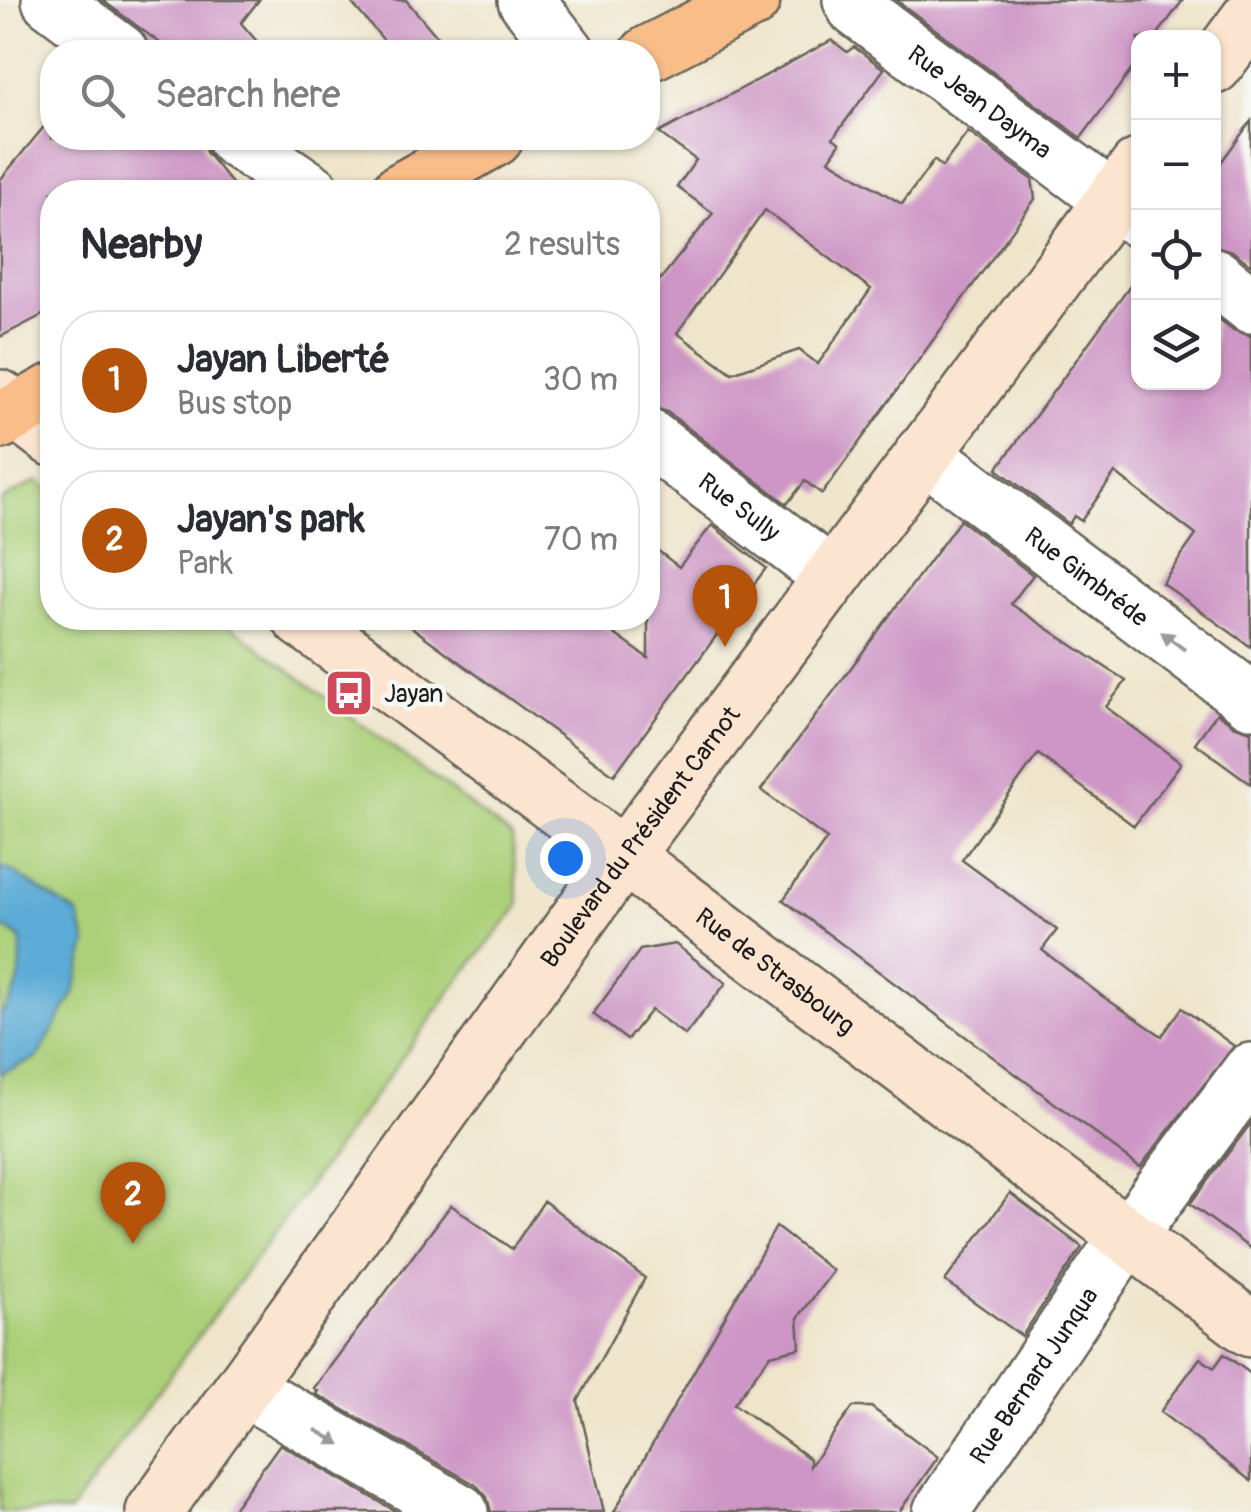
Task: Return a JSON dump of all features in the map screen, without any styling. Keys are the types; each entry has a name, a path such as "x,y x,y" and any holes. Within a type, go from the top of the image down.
{"main road":[{"path":"660,48 752,0"},
{"path":"420,180 473,150"}],"street":[{"path":"50,0 104,40"},
{"path":"526,0 558,40"},
{"name":"Rue Jean Dayma","path":"851,0 856,9 1130,195"},
{"path":"1221,57 1251,16"},
{"path":"252,150 295,180"},
{"name":"Boulevard du Président Carnot","path":"154,1512 625,857 922,453 1130,195"},
{"path":"1221,281 1251,305"},
{"name":"Rue Sully","path":"660,446 832,576"},
{"name":"Rue Gimbréde","path":"922,453 1251,700"},
{"name":"Rue de Strasbourg","path":"316,630 625,857 1251,1329"},
{"name":"Rue Bernard Junqua","path":"941,1512 1127,1236 1251,1072"},
{"path":"244,1388 460,1512"}],"green space":[{"path":"37,481 40,483 40,630 236,630 512,837 519,906 462,976 70,1512 0,1512 0,501"}],"water":[{"path":"0,867 78,914 87,944 74,993 37,1058 0,1074 0,1015 17,988 21,938 0,925"}],"building":[{"path":"102,0 259,0 241,23 256,40 156,40"},
{"path":"349,0 406,0 440,40 384,40"},
{"path":"896,0 1183,0 1161,30 1131,30 1131,70 1081,138"},
{"path":"832,40 847,52 854,47 884,69 833,138 840,143 829,160 902,204 934,160 942,167 968,132 1032,179 1035,199 822,494 805,481 787,504 660,410 660,280 713,213 677,187 696,160 660,132","holes":["765,210 871,289 818,364 799,350 732,373 677,333"]},
{"path":"1251,121 1251,265 1221,248 1221,162"},
{"path":"40,132 40,150 205,150 229,180 40,180 40,316 0,337 0,180"},
{"path":"1131,285 1131,390 1221,390 1221,321 1251,336 1251,647 1162,583 1196,535 1115,473 1081,521 1074,516 1069,524 997,469"},
{"path":"960,520 1033,575 1011,604 1126,681 1106,707 1181,763 1134,826 1038,754 962,860 1057,930 1042,950 1102,996 1162,1036 1182,1008 1234,1046 1140,1167 783,900 827,839 761,790"},
{"path":"712,525 766,568 614,775 415,630 609,630 648,658 648,630 660,630 660,552 679,567"},
{"path":"1217,713 1233,725 1251,731 1251,784 1195,743"},
{"path":"675,944 726,983 685,1035 651,1010 627,1040 593,1014 640,950"},
{"path":"1251,1123 1251,1249 1190,1204"},
{"path":"1010,1193 1082,1247 1022,1336 945,1281"},
{"path":"544,1201 645,1278 578,1401 604,1512 491,1512 487,1497 476,1485 316,1394 314,1388 451,1205 512,1249"},
{"path":"776,1227 833,1271 798,1318 800,1348 770,1355 734,1404 810,1459 810,1466 853,1407 871,1407 938,1457 899,1512 614,1512"},
{"path":"1224,1354 1251,1374 1251,1481 1160,1412 1200,1358 1214,1368"},
{"path":"280,1444 397,1512 231,1512"}],"place":[{"name":"Jayan Liberté","path":"725,647"},
{"name":"Jayan","path":"349,693"},
{"name":"Jayan's park","path":"133,1244"}]}
